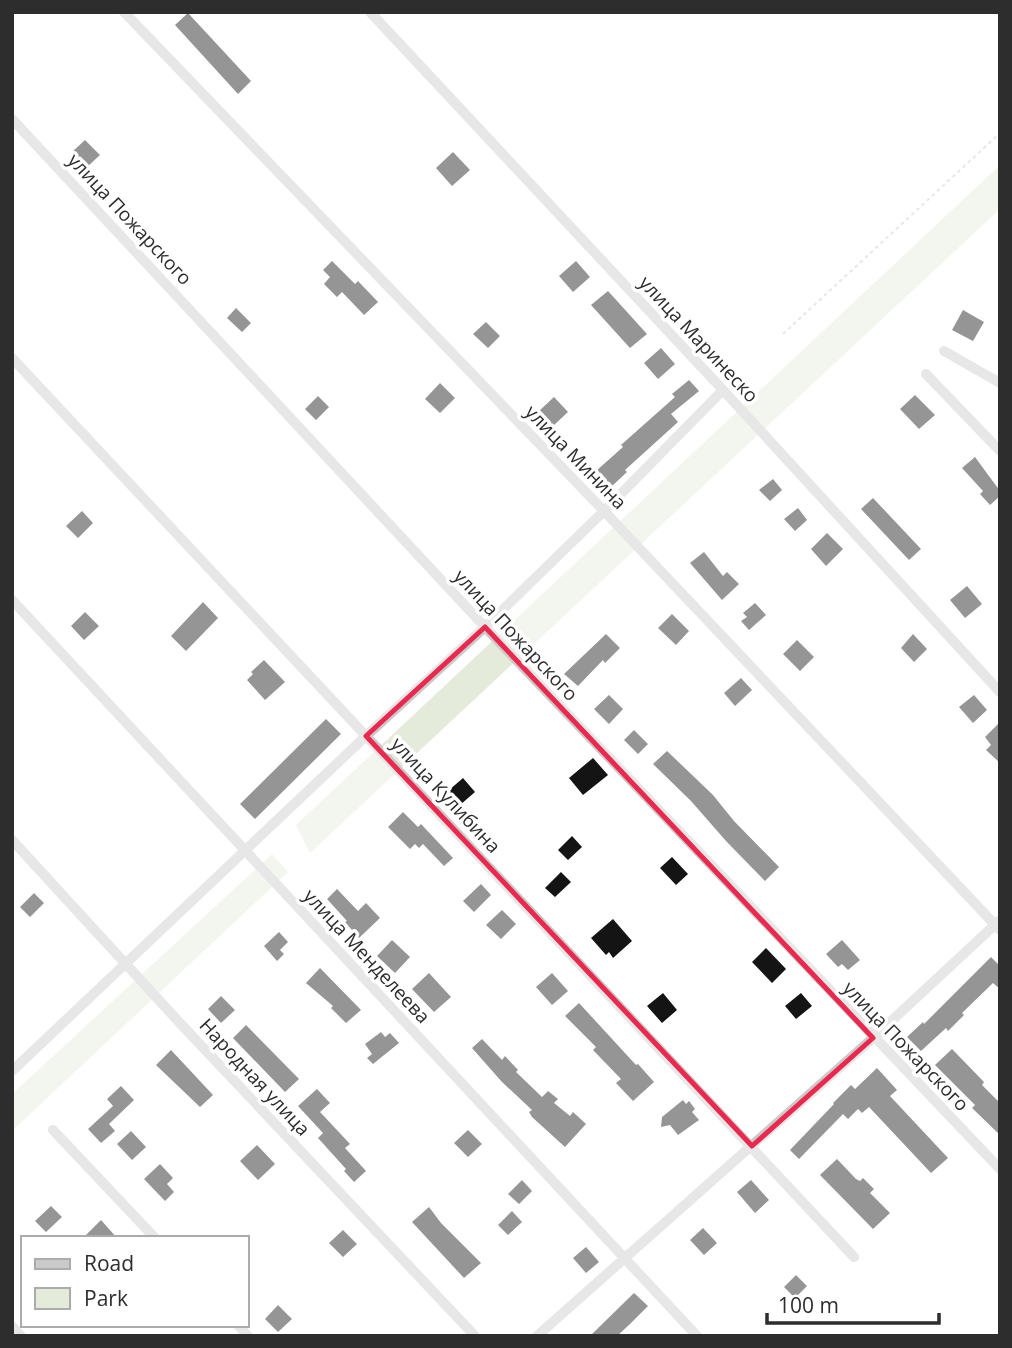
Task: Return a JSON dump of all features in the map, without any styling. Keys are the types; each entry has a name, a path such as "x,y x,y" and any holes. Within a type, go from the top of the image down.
{"street":[{"name":"улица Минина","path":"124,12 998,925"},
{"name":"улица Маринеско","path":"370,12 1000,692"},
{"name":"улица Пожарского","path":"12,118 485,627 1000,1169"},
{"path":"944,351 1000,383"},
{"name":"улица Кулибина","path":"12,358 854,1256"},
{"path":"926,374 1000,451"},
{"path":"12,1071 485,627 723,390"},
{"name":"улица Менделеева","path":"12,600 697,1336"},
{"name":"Народная улица","path":"12,840 475,1336"},
{"path":"537,1336 998,925"},
{"path":"53,1130 153,1236"},
{"path":"12,1326 22,1336"}],"path":[{"path":"783,334 1000,132"}],"highlighted area":[{"path":"485,627 873,1038 752,1146 366,736"}],"green space":[{"path":"1000,165 1000,209 310,853 296,825"},
{"path":"272,854 288,872 12,1131 12,1094"}],"building":[{"path":"188,13 251,81 238,94 175,25"},
{"path":"85,140 100,155 87,167 72,152"},
{"path":"453,152 470,170 452,186 436,168"},
{"path":"332,261 355,284 358,281 378,302 364,315 342,292 337,297 324,284 330,277 323,270"},
{"path":"576,261 590,277 573,292 559,276"},
{"path":"608,291 647,334 630,348 591,305"},
{"path":"236,308 251,323 242,332 227,318"},
{"path":"963,310 984,322 973,341 952,330"},
{"path":"486,322 500,336 488,348 473,334"},
{"path":"661,348 675,364 658,379 644,363"},
{"path":"689,380 699,391 671,414 678,422 625,470 627,472 611,487 596,471 675,397 672,394"},
{"path":"440,383 455,398 440,413 425,399"},
{"path":"915,395 935,415 919,429 900,409"},
{"path":"318,396 329,407 316,420 305,409"},
{"path":"554,397 568,412 553,426 539,411"},
{"path":"975,457 1000,491 1000,496 990,505 980,494 983,491 962,468"},
{"path":"773,479 782,490 770,501 759,490"},
{"path":"873,498 921,549 909,560 861,509"},
{"path":"798,508 807,520 795,531 784,519"},
{"path":"82,511 93,523 78,538 66,526"},
{"path":"827,533 843,549 826,566 811,549"},
{"path":"704,552 723,576 727,572 739,584 722,600 690,563"},
{"path":"967,586 982,604 965,618 950,600"},
{"path":"203,602 218,618 186,651 171,636"},
{"path":"755,603 766,615 749,630 741,621 747,617 743,613"},
{"path":"85,612 99,626 84,640 71,626"},
{"path":"672,614 689,631 676,645 658,628"},
{"path":"606,634 620,648 605,663 603,660 578,686 564,674"},
{"path":"913,634 927,649 914,662 901,648"},
{"path":"797,640 814,657 800,671 783,654"},
{"path":"264,660 285,682 265,700 247,680 253,674 251,672"},
{"path":"741,678 752,690 735,706 724,693"},
{"path":"609,695 623,709 609,724 594,709"},
{"path":"974,695 987,710 973,723 959,707"},
{"path":"326,719 341,734 255,819 240,804"},
{"path":"1000,722 1000,763 986,750 991,745 985,737"},
{"path":"634,730 648,744 638,754 624,740"},
{"path":"667,751 713,795 779,867 765,881 653,764"},
{"path":"593,758 608,775 583,795 569,778"},
{"path":"463,778 475,792 460,805 448,791"},
{"path":"403,812 418,827 421,824 453,858 444,866 423,844 419,848 415,844 410,849 388,827"},
{"path":"572,836 582,847 568,860 558,850"},
{"path":"672,857 688,874 676,885 660,868"},
{"path":"561,872 571,882 555,897 545,888"},
{"path":"481,884 491,895 474,912 463,901"},
{"path":"337,889 358,911 366,903 380,918 359,938 327,899"},
{"path":"34,893 44,903 30,917 20,907"},
{"path":"502,910 516,924 501,939 486,925"},
{"path":"613,919 632,941 613,958 609,952 606,955 591,938"},
{"path":"279,932 288,942 280,950 284,954 277,961 264,946"},
{"path":"392,940 410,957 395,973 377,956"},
{"path":"842,940 860,960 848,970 842,964 838,967 826,954"},
{"path":"766,948 786,969 772,983 752,962"},
{"path":"991,957 1000,966 1000,989 993,983 948,1031 946,1028 921,1051 907,1037 923,1022 924,1024"},
{"path":"320,968 361,1010 346,1023 331,1008 333,1006 306,983"},
{"path":"429,973 451,997 434,1012 412,989"},
{"path":"552,973 568,991 552,1005 536,987"},
{"path":"663,993 677,1010 662,1023 647,1006"},
{"path":"801,993 812,1006 796,1019 785,1006"},
{"path":"221,996 235,1010 221,1023 208,1009"},
{"path":"579,1003 654,1082 633,1101 616,1083 621,1079 593,1050 596,1047 565,1016"},
{"path":"246,1025 299,1079 285,1092 233,1038"},
{"path":"381,1032 385,1037 390,1033 399,1043 373,1064 367,1058 372,1054 365,1044"},
{"path":"482,1039 502,1060 505,1056 518,1070 516,1072 542,1097 548,1091 558,1099 554,1103 570,1116 573,1112 586,1124 565,1147 532,1117 529,1112 532,1110 472,1048"},
{"path":"952,1049 1000,1103 1000,1135 972,1108 975,1105 935,1065"},
{"path":"171,1050 213,1095 200,1107 156,1065"},
{"path":"877,1068 897,1090 890,1096 948,1158 931,1173 869,1107 862,1113 858,1109 848,1119 843,1114 799,1159 790,1150 851,1085 855,1089"},
{"path":"121,1086 134,1100 109,1124 115,1131 101,1143 88,1129 113,1106 107,1099"},
{"path":"317,1089 330,1103 320,1112 350,1144 345,1148 366,1171 354,1182 318,1138 323,1133 298,1106"},
{"path":"683,1100 686,1104 689,1101 695,1109 692,1112 699,1120 678,1135 670,1125 661,1127 662,1117"},
{"path":"468,1130 482,1144 468,1157 454,1143"},
{"path":"131,1131 146,1147 132,1160 117,1144"},
{"path":"257,1145 275,1164 258,1180 240,1161"},
{"path":"837,1159 856,1179 860,1181 863,1178 874,1189 870,1193 890,1213 873,1229 820,1175"},
{"path":"160,1164 173,1178 167,1184 174,1192 165,1201 144,1179"},
{"path":"522,1180 532,1191 519,1204 508,1194"},
{"path":"751,1180 769,1200 755,1213 737,1192"},
{"path":"51,1206 62,1217 46,1232 35,1221"},
{"path":"429,1207 481,1263 464,1278 412,1222"},
{"path":"512,1211 522,1222 508,1235 498,1225"},
{"path":"101,1220 115,1236 85,1236"},
{"path":"703,1228 717,1243 704,1255 690,1240"},
{"path":"343,1230 357,1244 343,1257 329,1243"},
{"path":"586,1247 599,1262 586,1273 573,1258"},
{"path":"796,1275 807,1286 795,1298 784,1287"},
{"path":"634,1293 648,1306 630,1324 617,1336 590,1336"},
{"path":"278,1305 292,1319 278,1332 265,1319"}]}
